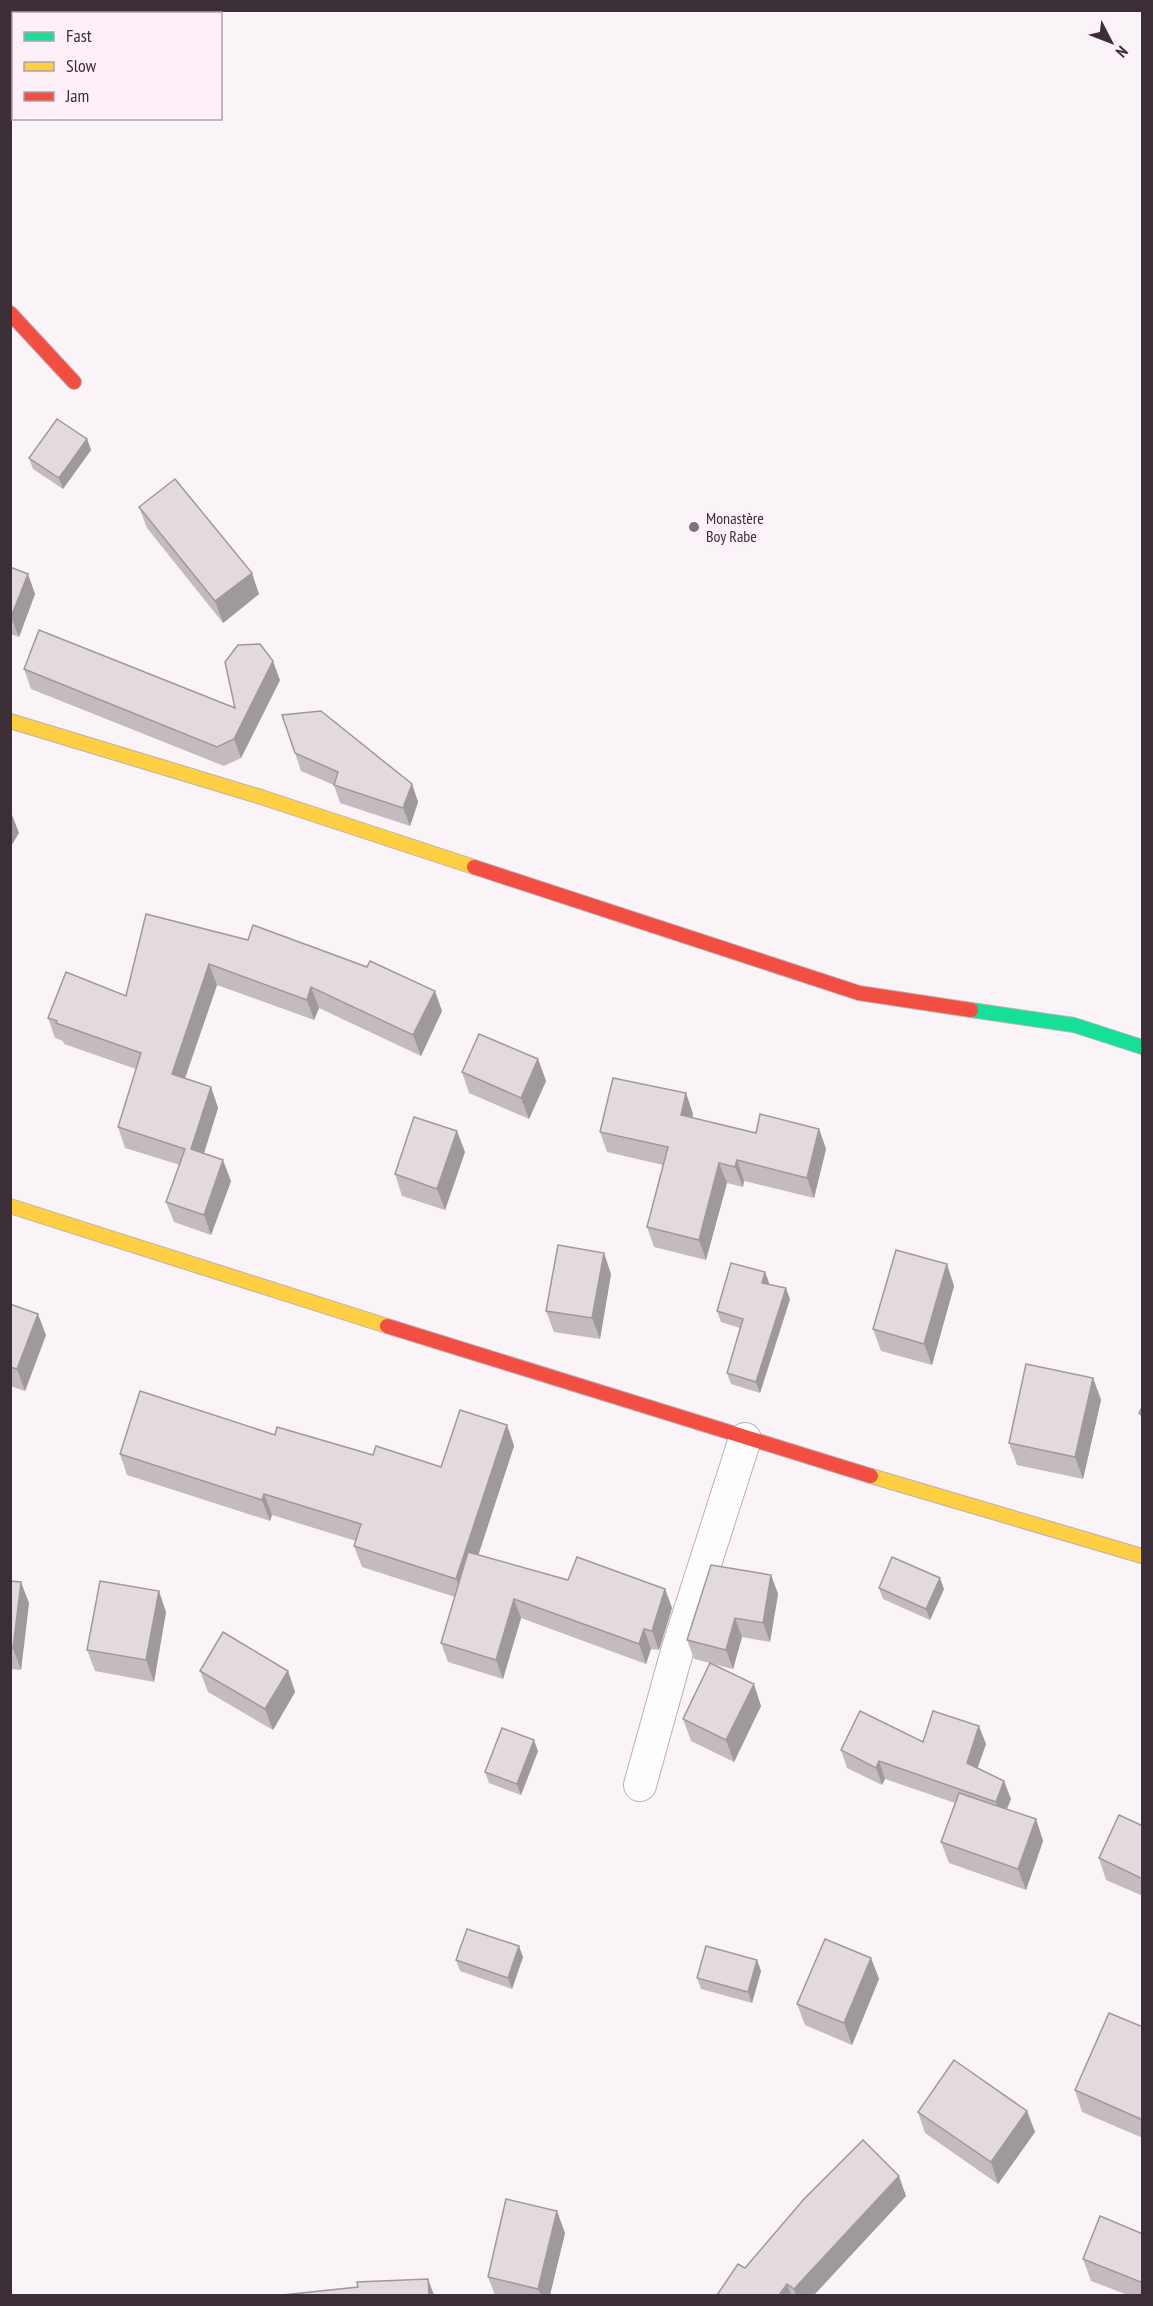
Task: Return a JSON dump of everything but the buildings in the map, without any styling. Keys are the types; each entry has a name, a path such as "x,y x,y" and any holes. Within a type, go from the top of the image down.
{"street":[{"path":"10,314 74,382"},
{"path":"10,721 261,797 859,993 1074,1024 1143,1047"},
{"path":"10,1206 746,1439 1143,1556"},
{"path":"640,1785 678,1648 746,1439"}],"traffic: fast":[{"path":"971,1010 1074,1025 1142,1047"}],"traffic: slow":[{"path":"10,721 261,797 474,867"},
{"path":"10,1206 387,1326"},
{"path":"871,1476 1142,1556"}],"traffic: jam":[{"path":"10,313 74,382"},
{"path":"474,867 859,993 971,1010"},
{"path":"387,1326 871,1476"}],"place":[{"name":"Monastère Boy Rabe","path":"694,527"}]}
